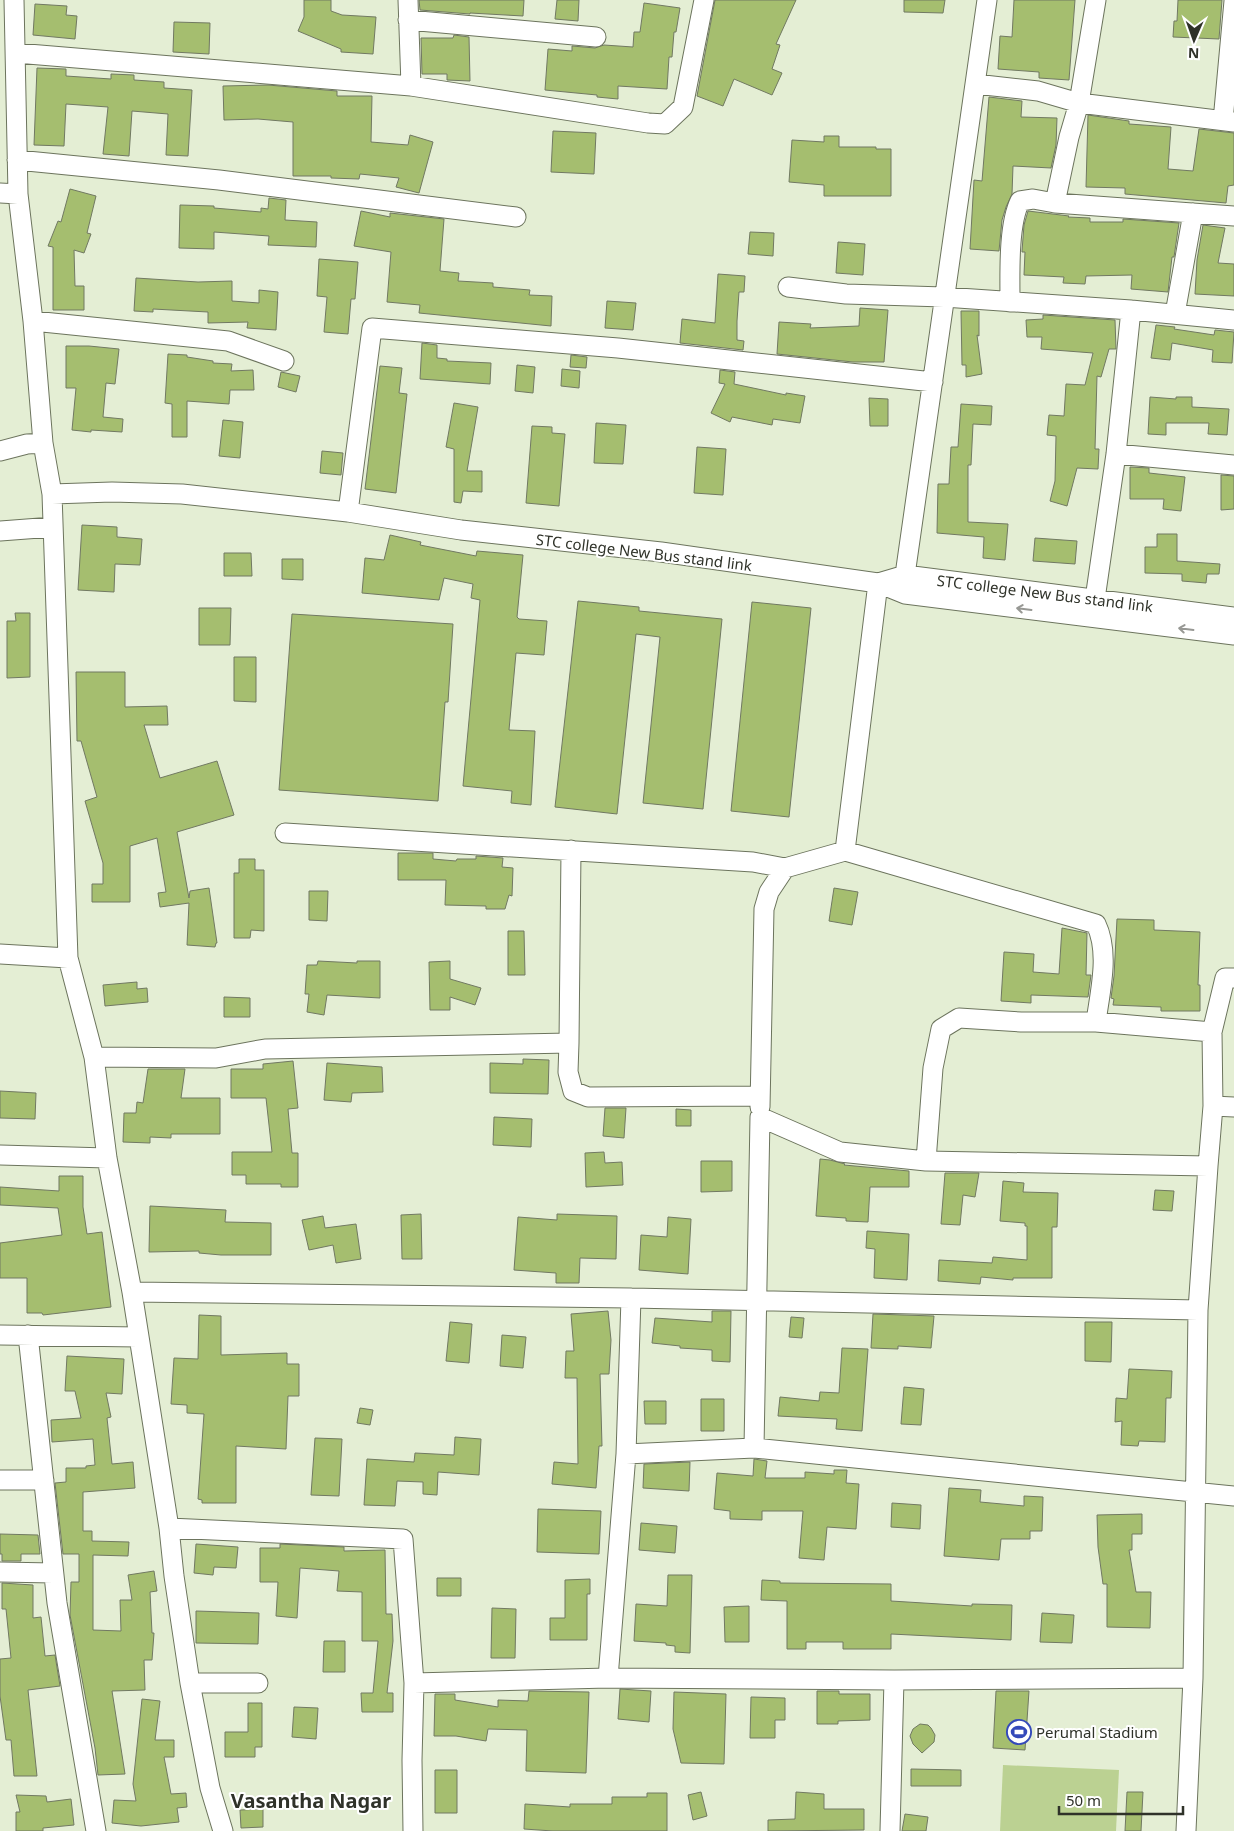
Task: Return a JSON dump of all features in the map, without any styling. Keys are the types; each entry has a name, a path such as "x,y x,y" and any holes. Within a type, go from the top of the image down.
{"street":[{"path":"14,0 17,160 9,194 33,321 44,443 52,494 68,958 94,1057 107,1158 132,1292 169,1528 190,1683 210,1788 224,1831"},
{"path":"408,0 411,86"},
{"path":"16,53 411,86 648,123 665,124 683,107 704,0"},
{"path":"905,575 986,0"},
{"path":"1055,203 1078,103 1096,0"},
{"path":"975,84 1038,91 1078,103 1228,122 1234,1"},
{"path":"408,20 596,37"},
{"path":"17,160 219,180 516,217"},
{"path":"1010,302 1010,262 1015,211 1020,201 1033,199 1055,203 1234,216"},
{"path":"1175,314 1193,213"},
{"path":"788,287 846,294 944,297 1131,310 1234,320"},
{"path":"1095,599 1116,454 1131,310"},
{"path":"33,321 228,341 284,361"},
{"path":"348,512 372,328 618,348 933,382"},
{"path":"0,451 27,444 44,443"},
{"path":"1116,454 1234,465"},
{"name":"STC college New Bus stand link","path":"52,494 112,492 182,494 348,512 461,530 661,552 878,583 905,575 1234,617"},
{"path":"0,531 53,527"},
{"path":"845,851 878,583 905,594 1234,635"},
{"path":"285,833 753,862 785,868 845,851 1096,924 1100,933 1103,969 1096,1022"},
{"path":"571,850 568,1072 574,1091 588,1097 759,1096"},
{"path":"754,1448 758,1301 759,1096 764,909 769,892 785,868"},
{"path":"0,954 68,958"},
{"path":"1186,1831 1193,1678 1198,1310 1213,1106 1212,1032 1225,978 1234,978"},
{"path":"926,1161 933,1068 941,1029 958,1018 1022,1022 1096,1022 1212,1032"},
{"path":"94,1057 216,1058 264,1049 569,1043"},
{"path":"1213,1106 1234,1107"},
{"path":"760,1117 840,1152 926,1161 1208,1166"},
{"path":"0,1155 107,1158"},
{"path":"132,1292 631,1298 1198,1310"},
{"path":"608,1678 626,1454 631,1298"},
{"path":"0,1335 138,1337"},
{"path":"28,1335 56,1603 96,1831"},
{"path":"626,1454 754,1448 1234,1496"},
{"path":"0,1480 44,1480"},
{"path":"169,1528 403,1539 414,1683 413,1831"},
{"path":"0,1572 53,1573"},
{"path":"414,1683 608,1678 894,1680 1193,1678"},
{"path":"890,1831 894,1680"},
{"path":"190,1683 258,1683"}],"green space":[{"path":"1003,1765 1119,1770 1116,1831 1000,1831"}],"building":[{"path":"304,0 331,0 331,11 342,15 376,17 373,54 341,52 341,49 298,31 304,17"},
{"path":"419,0 524,0 523,16 420,10"},
{"path":"557,0 579,0 578,21 555,19"},
{"path":"715,0 796,0 776,44 780,45 772,69 782,73 772,95 734,79 723,106 697,96"},
{"path":"904,0 945,0 943,13 904,12"},
{"path":"1014,0 1075,0 1069,80 1039,78 1039,72 998,69 1000,36 1012,37"},
{"path":"1178,0 1222,0 1219,39 1173,37 1174,21 1177,21"},
{"path":"644,3 680,8 676,32 674,32 672,57 669,57 667,89 618,86 618,99 545,90 548,49 572,51 572,46 595,48 604,45 633,47 634,32 640,32"},
{"path":"35,4 67,6 66,15 77,16 75,39 33,35"},
{"path":"174,22 210,23 209,54 173,52"},
{"path":"454,35 469,37 470,81 447,80 447,74 422,74 421,38 453,38"},
{"path":"37,68 66,69 66,76 111,79 111,74 134,75 134,80 164,82 164,88 192,90 188,156 166,155 168,114 132,111 129,156 103,154 108,107 66,104 64,146 34,145"},
{"path":"268,85 337,91 337,96 372,96 371,142 408,145 410,135 433,142 419,193 396,187 399,178 360,174 359,179 331,178 331,176 293,176 293,122 258,119 224,120 223,86"},
{"path":"989,97 1022,101 1021,117 1057,118 1056,145 1051,168 1013,166 1012,194 1002,220 999,251 970,249 974,180 982,181"},
{"path":"1088,115 1129,121 1129,124 1171,127 1168,169 1193,171 1199,129 1234,133 1234,185 1228,186 1226,203 1125,194 1125,188 1086,187"},
{"path":"553,131 596,133 594,174 551,172"},
{"path":"824,136 839,136 839,147 891,149 891,196 824,196 824,185 789,182 792,140 824,142"},
{"path":"70,189 96,196 87,233 91,234 84,253 74,250 75,286 84,286 84,310 53,310 53,247 48,246 58,221 61,222"},
{"path":"269,198 286,200 285,220 317,222 316,247 268,245 269,236 214,232 214,249 179,248 180,205 214,206 214,208 261,212 261,208 268,209"},
{"path":"361,211 390,217 390,213 444,219 440,271 459,273 458,281 493,283 493,287 530,290 529,295 552,296 551,326 419,313 420,305 387,302 391,252 354,246"},
{"path":"1028,211 1090,218 1090,222 1123,222 1123,219 1179,223 1174,257 1172,257 1168,292 1131,289 1132,275 1086,276 1085,284 1063,283 1064,277 1024,275 1025,252 1022,251 1024,225"},
{"path":"1203,225 1225,228 1218,263 1234,264 1234,296 1195,294 1197,260"},
{"path":"750,232 774,233 773,256 748,254"},
{"path":"838,242 865,244 863,275 836,273"},
{"path":"319,259 358,262 355,299 351,299 348,334 324,332 327,297 317,296"},
{"path":"718,274 745,276 744,292 739,292 737,321 737,340 744,341 743,350 680,343 682,319 715,323"},
{"path":"136,278 198,282 232,281 232,301 259,303 259,290 278,292 276,330 247,328 248,322 208,323 208,312 153,309 153,312 134,311"},
{"path":"607,301 636,303 633,330 605,328"},
{"path":"860,308 888,310 884,362 853,362 777,354 779,322 811,324 810,328 859,326"},
{"path":"961,311 979,311 979,336 977,335 982,374 966,377 966,365 962,365"},
{"path":"1043,315 1115,320 1116,349 1109,349 1101,377 1097,376 1095,449 1099,449 1098,469 1077,468 1067,506 1050,501 1055,481 1056,436 1047,435 1049,415 1064,416 1066,384 1085,385 1093,353 1041,349 1042,337 1027,337 1026,320 1043,319"},
{"path":"1156,325 1214,335 1215,330 1234,332 1232,363 1212,362 1213,350 1172,343 1170,360 1151,358"},
{"path":"422,343 437,345 437,358 447,359 447,361 491,363 490,384 420,379"},
{"path":"66,346 119,349 115,384 106,383 103,417 123,419 122,432 72,430 76,388 66,388"},
{"path":"168,354 187,355 187,357 213,361 213,363 232,364 231,371 253,370 254,390 230,390 229,404 187,401 187,437 172,437 172,404 165,403"},
{"path":"571,355 587,357 586,368 570,367"},
{"path":"517,365 535,367 533,393 515,391"},
{"path":"380,366 402,368 399,393 407,394 396,493 365,489"},
{"path":"562,369 580,371 579,388 561,386"},
{"path":"720,370 735,372 734,384 786,395 786,393 805,396 800,423 773,419 772,425 732,417 730,422 711,413 725,384 719,383"},
{"path":"281,372 300,376 296,392 278,387"},
{"path":"1150,397 1176,399 1176,397 1192,397 1192,407 1229,409 1227,435 1208,434 1209,423 1166,423 1166,435 1148,434"},
{"path":"869,398 888,399 888,426 870,426"},
{"path":"454,403 478,407 467,471 482,471 482,492 463,491 461,503 454,502 454,449 446,447"},
{"path":"961,404 992,406 991,425 973,424 971,465 968,465 968,522 1008,524 1005,560 983,558 984,537 937,533 938,484 949,484 951,447 958,447"},
{"path":"223,420 243,422 240,458 219,456"},
{"path":"596,423 626,425 623,464 594,463"},
{"path":"532,426 552,427 552,433 565,434 559,506 526,503"},
{"path":"697,447 726,449 723,495 694,493"},
{"path":"322,451 343,453 341,475 320,473"},
{"path":"1130,467 1149,468 1149,473 1185,477 1181,511 1163,509 1164,499 1130,499"},
{"path":"1221,475 1234,476 1234,509 1221,510"},
{"path":"82,525 117,527 117,537 142,539 140,565 115,564 114,592 78,590"},
{"path":"1157,534 1177,534 1177,561 1220,564 1219,574 1207,574 1206,583 1182,581 1182,574 1145,573 1145,547 1157,547"},
{"path":"390,535 421,542 420,545 476,556 477,551 523,555 517,617 519,619 547,621 544,655 516,653 509,730 535,731 531,805 511,803 512,791 463,786 480,600 471,598 473,584 444,578 439,600 362,593 365,558 384,560"},
{"path":"1035,538 1077,541 1075,564 1033,561"},
{"path":"224,553 251,553 252,576 224,576"},
{"path":"282,559 303,559 303,580 282,579"},
{"path":"578,601 639,607 639,611 722,619 703,809 643,803 660,637 636,634 617,814 555,807"},
{"path":"752,602 811,608 789,817 731,811"},
{"path":"199,608 231,608 230,645 199,645"},
{"path":"15,613 30,613 30,677 7,678 7,621 16,621"},
{"path":"292,614 453,624 448,702 445,702 438,801 279,790"},
{"path":"234,657 256,657 256,702 234,701"},
{"path":"76,672 125,672 125,707 167,706 168,725 144,725 160,778 217,761 234,815 177,832 189,898 190,891 209,888 217,943 215,947 187,945 189,903 160,907 158,893 166,892 157,838 130,846 130,902 92,902 92,884 103,884 103,863 85,801 97,797 81,741 77,741"},
{"path":"398,853 433,853 433,859 456,861 457,859 476,859 476,856 503,858 502,867 513,868 512,896 509,895 505,909 486,909 486,906 445,905 446,880 398,880"},
{"path":"239,859 255,859 255,870 264,870 264,931 251,930 250,938 234,938 234,873 239,873"},
{"path":"834,888 858,892 852,925 829,921"},
{"path":"309,891 328,891 327,921 309,920"},
{"path":"1117,919 1154,920 1154,930 1200,932 1198,985 1200,985 1200,1011 1161,1011 1161,1007 1113,1005 1114,999 1111,998"},
{"path":"1062,928 1087,933 1086,975 1091,975 1088,997 1031,995 1031,1003 1001,1001 1004,952 1034,954 1033,972 1059,974"},
{"path":"508,931 524,931 525,975 508,975"},
{"path":"318,961 357,963 357,961 380,961 380,998 327,995 324,1015 307,1012 309,994 305,994 307,965 317,965"},
{"path":"450,961 450,979 481,988 475,1005 450,997 450,1010 430,1010 429,962"},
{"path":"137,982 137,989 147,988 148,1002 105,1006 103,985"},
{"path":"224,997 250,998 250,1017 224,1017"},
{"path":"523,1059 549,1060 548,1094 490,1093 490,1063 523,1064"},
{"path":"293,1061 298,1108 288,1109 292,1153 298,1153 298,1187 281,1187 281,1184 246,1184 246,1175 232,1175 232,1152 272,1152 266,1098 231,1098 231,1069 263,1069 263,1064"},
{"path":"327,1063 382,1067 383,1092 352,1093 351,1102 324,1100"},
{"path":"148,1069 185,1069 181,1098 220,1098 220,1134 171,1134 171,1138 150,1137 150,1143 123,1142 124,1113 136,1113 137,1102 143,1103"},
{"path":"0,1091 36,1093 35,1119 0,1118"},
{"path":"605,1108 626,1108 624,1138 603,1136"},
{"path":"676,1109 691,1110 691,1126 676,1126"},
{"path":"494,1117 532,1119 531,1147 493,1145"},
{"path":"604,1152 605,1163 622,1162 623,1185 586,1187 585,1153"},
{"path":"820,1159 844,1165 909,1171 909,1187 870,1187 868,1222 846,1221 846,1218 816,1216"},
{"path":"701,1161 732,1161 732,1191 701,1192"},
{"path":"945,1173 979,1173 975,1197 963,1195 960,1225 941,1224"},
{"path":"59,1176 83,1176 83,1207 87,1234 102,1232 111,1307 43,1315 42,1313 27,1313 27,1278 0,1278 0,1243 62,1235 58,1208 0,1205 0,1187 59,1191"},
{"path":"1003,1181 1024,1183 1023,1192 1058,1193 1057,1227 1052,1227 1052,1278 1013,1278 1013,1280 981,1277 980,1284 938,1281 939,1260 992,1263 993,1257 1027,1260 1027,1226 1025,1226 1025,1223 1000,1221"},
{"path":"1155,1190 1174,1191 1172,1211 1153,1210"},
{"path":"150,1206 226,1210 225,1222 271,1223 271,1255 221,1255 199,1253 199,1251 149,1252"},
{"path":"421,1214 422,1259 402,1259 401,1215"},
{"path":"557,1214 617,1216 616,1259 580,1258 579,1283 556,1283 556,1273 514,1270 518,1217 557,1220"},
{"path":"323,1216 325,1228 356,1224 361,1259 336,1263 333,1245 309,1250 302,1220"},
{"path":"668,1217 691,1219 688,1274 639,1270 641,1235 667,1237"},
{"path":"867,1231 909,1234 907,1280 874,1278 875,1249 866,1248"},
{"path":"608,1311 611,1340 609,1374 600,1374 602,1446 599,1446 596,1488 552,1484 554,1462 578,1464 577,1378 565,1378 566,1351 574,1351 571,1314"},
{"path":"712,1311 731,1311 730,1362 712,1361 712,1350 680,1348 680,1346 652,1343 655,1318 712,1322"},
{"path":"873,1314 934,1316 931,1348 898,1346 898,1349 871,1348"},
{"path":"199,1315 221,1316 221,1355 287,1353 287,1364 299,1364 299,1396 288,1396 286,1449 236,1446 236,1503 202,1503 202,1500 198,1499 204,1414 187,1413 187,1405 171,1404 174,1358 198,1359"},
{"path":"791,1317 804,1318 802,1338 789,1337"},
{"path":"450,1322 472,1324 469,1363 446,1361"},
{"path":"1085,1322 1112,1322 1111,1362 1085,1361"},
{"path":"502,1335 526,1337 523,1368 500,1366"},
{"path":"842,1348 868,1349 862,1431 836,1429 837,1419 778,1416 780,1397 819,1401 820,1392 839,1393"},
{"path":"67,1356 124,1359 122,1394 106,1393 111,1417 107,1418 112,1464 133,1462 135,1488 83,1492 83,1531 92,1531 92,1541 129,1542 128,1556 93,1555 93,1630 121,1631 120,1600 132,1600 128,1575 154,1571 157,1591 150,1592 152,1633 154,1633 152,1660 144,1660 145,1690 112,1691 125,1774 98,1775 95,1748 70,1615 71,1582 79,1582 79,1554 63,1554 55,1483 66,1482 66,1468 86,1468 86,1466 95,1465 93,1439 52,1442 51,1420 81,1418 75,1391 65,1391"},
{"path":"1129,1369 1172,1371 1171,1398 1166,1398 1165,1442 1139,1441 1138,1446 1121,1445 1122,1421 1115,1422 1116,1398 1127,1399"},
{"path":"904,1387 924,1389 921,1425 901,1424"},
{"path":"701,1399 724,1399 724,1431 701,1431"},
{"path":"644,1401 666,1401 666,1424 645,1424"},
{"path":"360,1408 373,1410 370,1425 357,1423"},
{"path":"455,1437 481,1439 479,1475 438,1472 437,1495 423,1494 423,1482 397,1481 395,1506 364,1505 367,1459 414,1462 415,1453 454,1455"},
{"path":"315,1438 342,1439 339,1496 311,1495"},
{"path":"754,1459 767,1461 765,1478 805,1478 805,1472 834,1474 834,1470 847,1470 846,1483 859,1484 856,1529 827,1527 824,1560 799,1558 803,1511 762,1511 762,1520 730,1519 730,1511 714,1509 717,1473 753,1476"},
{"path":"690,1462 689,1491 643,1488 644,1464"},
{"path":"949,1488 981,1490 980,1502 1024,1506 1024,1496 1043,1497 1042,1531 1030,1531 1030,1539 1001,1539 999,1560 944,1556"},
{"path":"892,1503 921,1505 920,1529 891,1527"},
{"path":"538,1509 601,1511 599,1554 537,1552"},
{"path":"1142,1514 1142,1534 1132,1534 1132,1550 1129,1550 1136,1592 1151,1592 1150,1628 1107,1627 1107,1584 1103,1584 1098,1547 1097,1515"},
{"path":"641,1523 677,1526 675,1553 639,1550"},
{"path":"0,1534 38,1535 40,1554 21,1554 21,1561 2,1561"},
{"path":"196,1544 238,1547 236,1568 214,1567 213,1575 194,1573"},
{"path":"280,1544 344,1547 344,1551 385,1550 386,1614 392,1614 393,1641 387,1693 393,1693 393,1712 362,1712 361,1693 373,1693 378,1641 362,1641 362,1592 337,1591 339,1571 300,1568 297,1618 276,1616 278,1582 260,1582 260,1548 280,1548"},
{"path":"668,1575 692,1575 690,1653 675,1652 675,1646 666,1645 666,1643 634,1641 636,1604 667,1606"},
{"path":"437,1578 461,1578 461,1596 437,1596"},
{"path":"590,1579 590,1594 587,1594 587,1640 550,1640 550,1618 565,1618 565,1580"},
{"path":"762,1580 780,1581 780,1583 891,1584 891,1601 972,1606 972,1604 1012,1605 1011,1640 891,1634 891,1649 843,1649 843,1642 806,1642 806,1649 787,1649 787,1601 761,1600"},
{"path":"2,1583 33,1585 33,1618 41,1617 45,1656 55,1655 60,1686 28,1690 37,1776 14,1776 11,1740 6,1740 0,1696 0,1659 11,1658 6,1609 2,1609"},
{"path":"749,1606 749,1642 725,1642 724,1607"},
{"path":"492,1608 516,1609 515,1658 491,1658"},
{"path":"196,1611 259,1613 258,1644 196,1643"},
{"path":"1042,1613 1074,1615 1072,1643 1040,1642"},
{"path":"324,1641 345,1641 345,1672 323,1672"},
{"path":"620,1689 651,1691 649,1722 618,1719"},
{"path":"529,1691 589,1692 586,1773 526,1771 527,1730 488,1729 486,1741 456,1736 434,1736 435,1694 455,1694 455,1700 498,1707 498,1700 528,1701"},
{"path":"817,1691 839,1691 839,1694 870,1694 870,1720 838,1721 838,1724 817,1724"},
{"path":"996,1691 1029,1691 1025,1750 993,1748"},
{"path":"674,1692 726,1694 724,1764 681,1763 673,1729"},
{"path":"751,1697 785,1698 785,1720 775,1720 775,1738 750,1738"},
{"path":"142,1699 160,1701 155,1740 174,1740 174,1757 164,1757 171,1794 186,1793 187,1807 177,1808 179,1822 141,1826 112,1823 114,1800 136,1801 133,1784"},
{"path":"248,1703 262,1703 262,1747 255,1747 255,1757 225,1757 225,1732 248,1732"},
{"path":"294,1707 318,1708 316,1739 292,1737"},
{"path":"920,1724 928,1725 935,1735 934,1742 922,1753 913,1744 910,1736 913,1729"},
{"path":"911,1769 961,1770 961,1786 911,1786"},
{"path":"435,1770 457,1770 457,1813 435,1813"},
{"path":"701,1792 707,1816 693,1820 688,1795"},
{"path":"796,1792 824,1794 824,1809 864,1809 864,1830 768,1831 768,1820 795,1819"},
{"path":"1127,1792 1143,1792 1141,1831 1125,1831"},
{"path":"647,1793 667,1793 667,1831 553,1831 524,1829 525,1804 570,1807 570,1804 612,1804 612,1797 647,1797"},
{"path":"16,1795 46,1796 47,1802 71,1799 74,1825 43,1828 43,1831 16,1831 16,1812 20,1812"},
{"path":"263,1809 263,1827 241,1828 240,1810"},
{"path":"905,1814 928,1817 926,1831 902,1831"}],"place":[{"name":"Perumal Stadium","path":"1019,1732"}],"district":[{"name":"Vasantha Nagar","path":"311,1800"}]}
